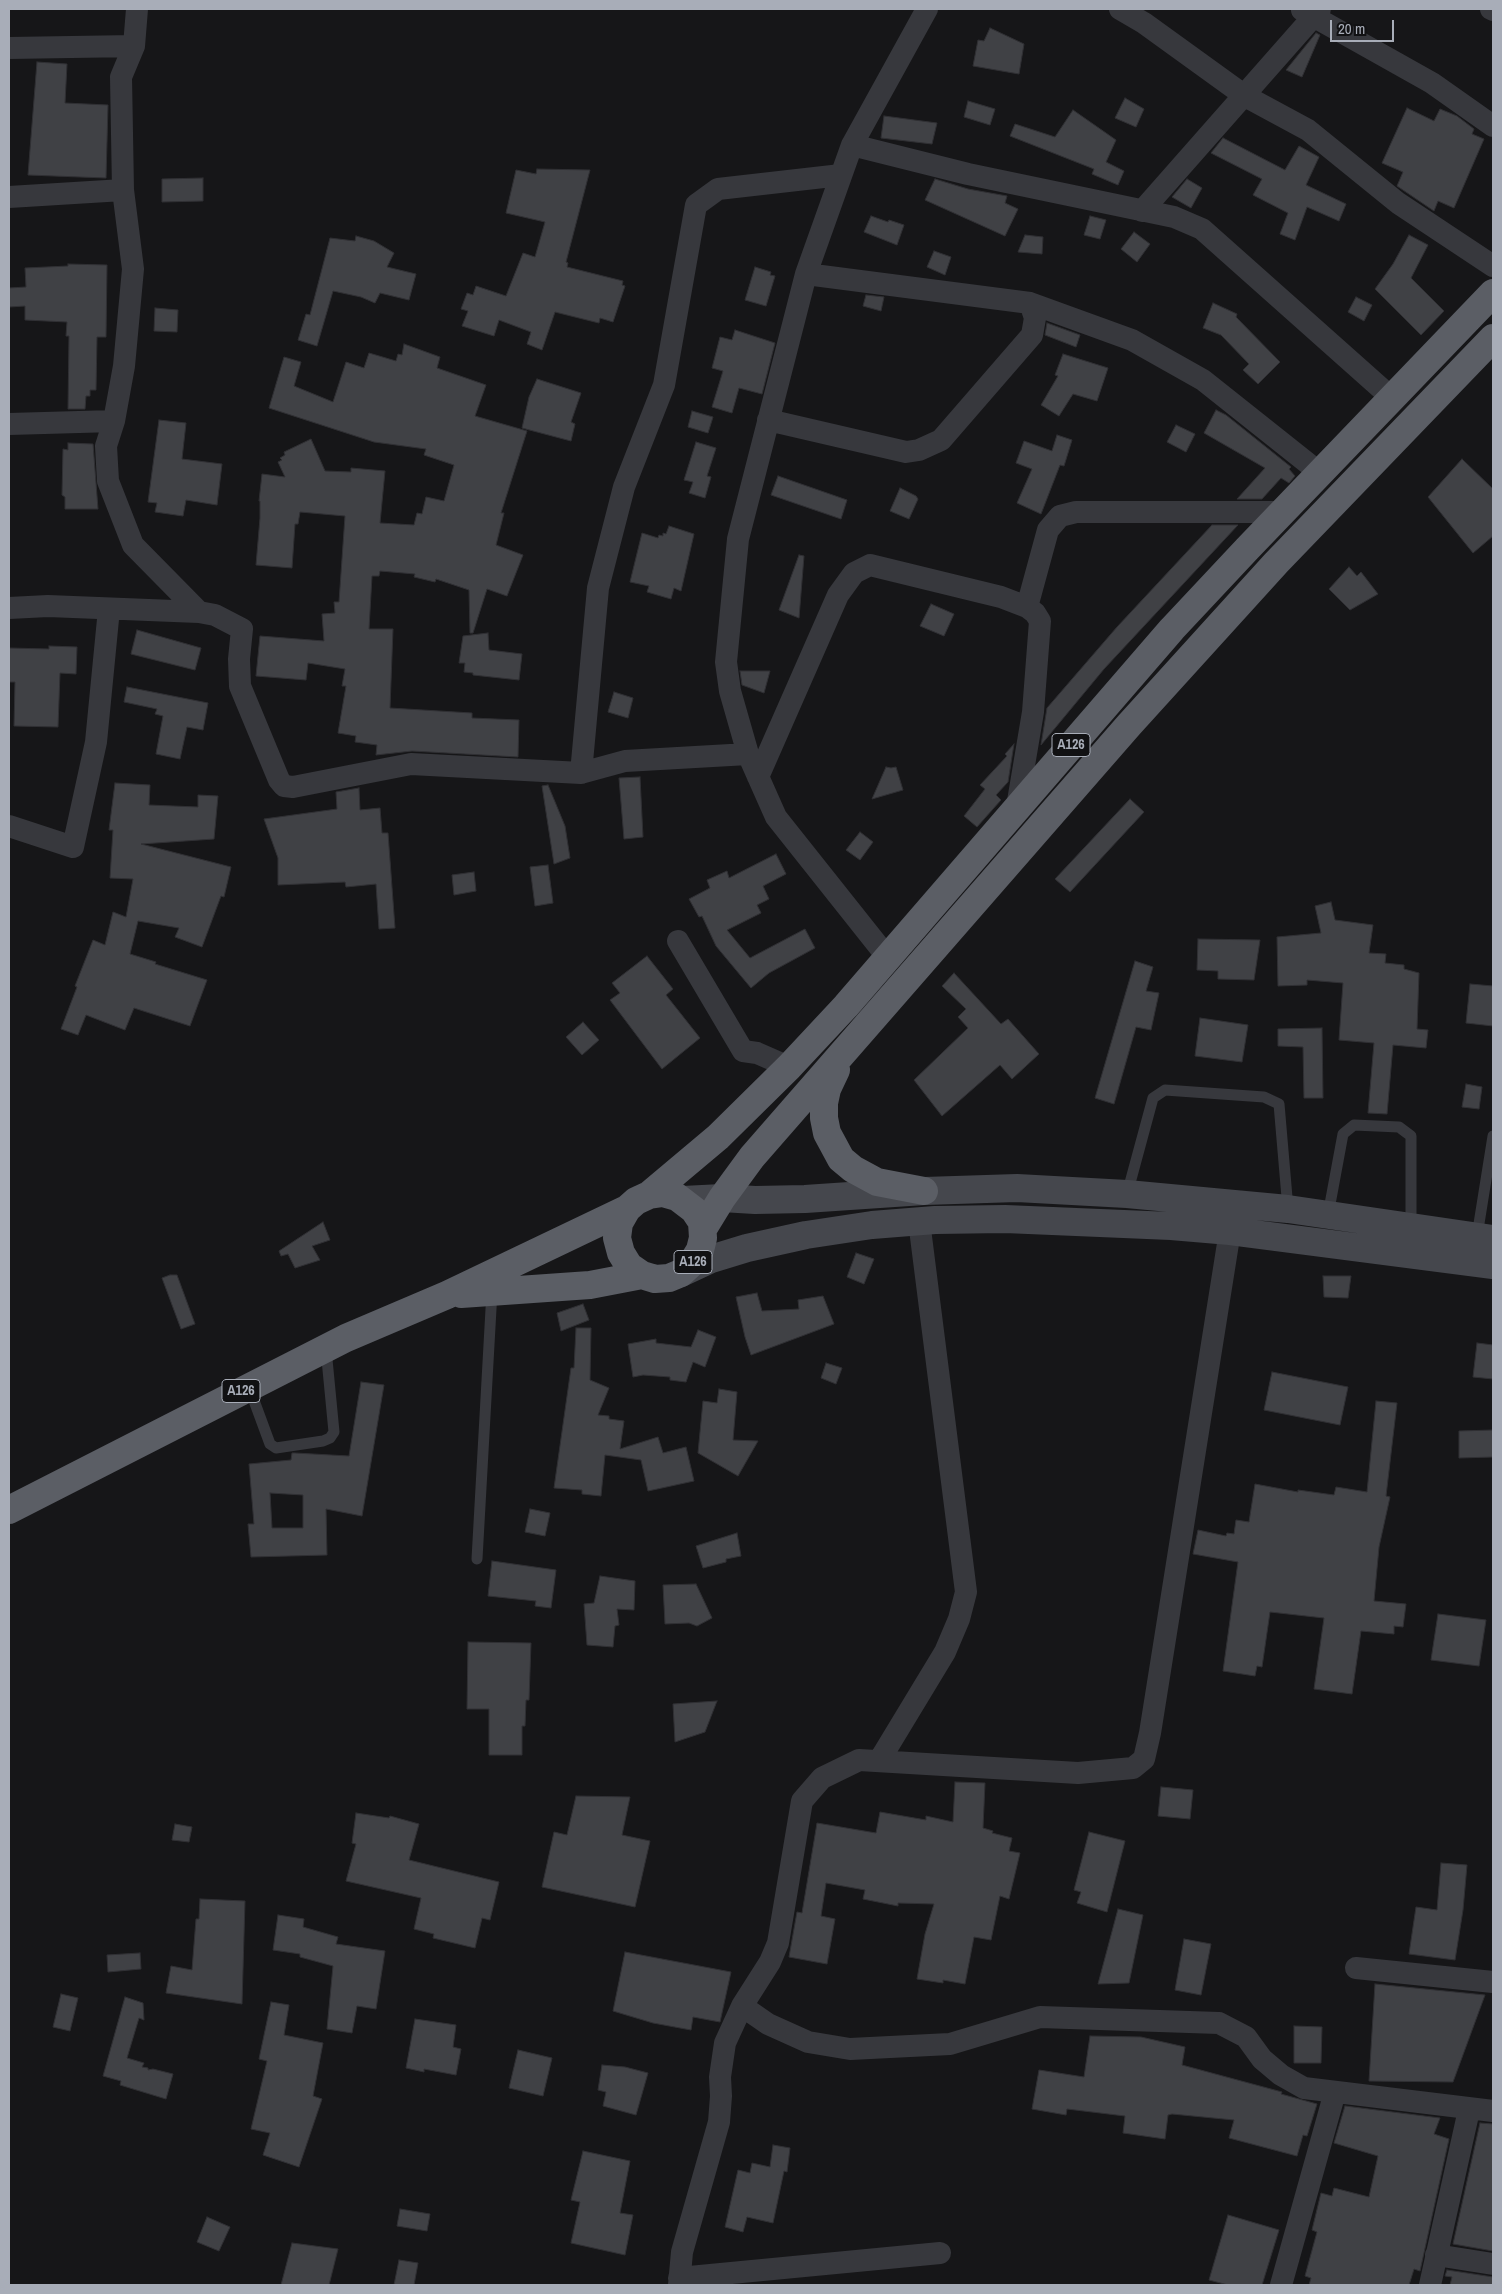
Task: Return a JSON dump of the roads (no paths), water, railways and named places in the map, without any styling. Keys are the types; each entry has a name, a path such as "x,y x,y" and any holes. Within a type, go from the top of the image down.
{"highway":[{"name":"A126","path":"642,1275 629,1266 621,1253 617,1238 619,1223 638,1202 718,1137 790,1068 888,958 1172,629 1493,293"},
{"name":"A126","path":"703,1229 722,1198 752,1157 1203,642 1493,338"},
{"path":"861,1033 833,1075 827,1089 824,1102 827,1133 841,1159 866,1178 891,1186 924,1191"},
{"name":"A126","path":"9,1510 326,1348 395,1315 447,1295 638,1202 664,1193 683,1200 694,1210 702,1222 700,1250 692,1263 681,1272 662,1278 642,1275 590,1285 447,1295"}],"main road":[{"path":"683,1200 722,1198 805,1199 924,1191 1017,1188 1127,1194 1288,1209 1485,1238"},
{"path":"681,1272 711,1259 747,1248 806,1235 872,1225 919,1221 1004,1219 1171,1226 1230,1231 1493,1265"}],"street":[{"path":"137,9 134,46 121,77 123,190 132,269 124,366 114,421 106,446 108,481 133,545 198,612"},
{"path":"888,958 776,817 748,754 730,691 726,662 738,539 806,274 852,145 927,9"},
{"path":"1120,9 1144,23 1245,96 1308,130 1398,203 1493,266"},
{"path":"1142,211 1245,96 1311,11 1432,83 1493,126"},
{"path":"9,48 134,46"},
{"path":"852,145 968,174 1174,217 1202,229 1393,399"},
{"path":"581,773 598,588 624,487 664,385 696,205 718,189 842,174"},
{"path":"9,197 123,190"},
{"path":"806,274 1030,303 1132,340 1203,380 1320,474"},
{"path":"768,420 906,452 919,450 941,440 1032,335 1036,318 1030,303"},
{"path":"9,424 114,421"},
{"path":"1027,607 1048,530 1060,516 1076,512 1282,512"},
{"path":"758,776 838,595 854,573 860,568 870,565 1000,597 1027,607 1035,613 1040,621 1033,712 1018,807"},
{"path":"9,608 48,606 198,612 215,615 242,629 239,659 240,686 279,780 284,786 293,787 411,764 581,773 625,761 748,754"},
{"path":"9,826 73,846 96,742 109,609"},
{"path":"678,941 743,1051 757,1054 790,1068"},
{"path":"879,1761 945,1652 966,1592 919,1221"},
{"path":"940,2253 679,2282 682,2252 719,2122 720,2076 724,2043 742,2006 770,1962 778,1943 802,1802 822,1778 844,1765 859,1760 1078,1773 1133,1768 1144,1759 1153,1714 1230,1231"},
{"path":"1356,1968 1493,1982"},
{"path":"742,2006 768,2024 808,2042 850,2050 950,2044 1040,2017 1219,2024 1246,2037 1262,2058 1281,2075 1304,2088 1469,2110 1493,2111"},
{"path":"1281,2285 1335,2092"},
{"path":"1430,2285 1469,2110"},
{"path":"1436,2255 1493,2264"}],"lane":[{"path":"1127,1194 1153,1098 1165,1090 1264,1097 1279,1104 1288,1209"},
{"path":"1328,1215 1343,1134 1354,1125 1399,1127 1411,1136 1411,1227"},
{"path":"1485,1238 1493,1136"},
{"path":"478,1559 492,1291"},
{"path":"249,1387 270,1444 276,1448 323,1441 330,1438 334,1432 326,1348"}]}
